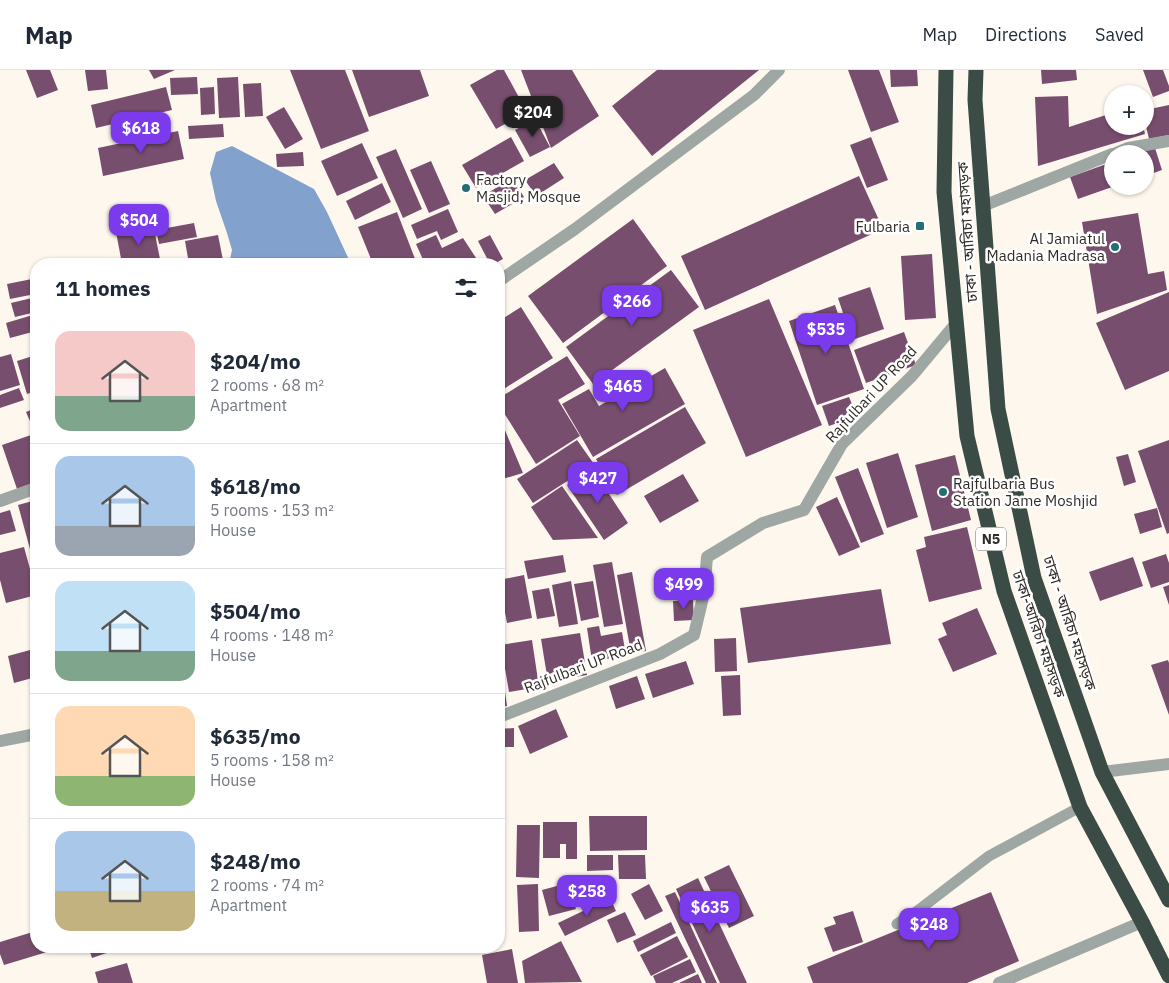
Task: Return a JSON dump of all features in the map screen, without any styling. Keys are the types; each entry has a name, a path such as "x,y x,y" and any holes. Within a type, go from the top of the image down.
{"highway":[{"name":"ঢাকা-আরিচা মহাসড়ক","path":"946,70 944,192 967,436 1004,591 1080,807 1169,976"},
{"name":"ঢাকা - আরিচা মহাসড়ক","path":"976,70 975,100 998,409 1034,578 1102,772 1169,900"}],"street":[{"path":"505,277 575,230 754,95 778,70"},
{"path":"1146,145 1169,141"},
{"path":"983,206 1104,158"},
{"name":"Rajfulbari UP Road","path":"505,715 660,654 694,635 704,593 707,557 764,523 804,510 842,444 912,376 957,322"},
{"path":"0,501 30,490"},
{"path":"0,741 30,735"},
{"path":"1102,772 1169,764"},
{"path":"999,983 1142,922"}],"lane":[{"path":"897,924 916,912 989,856 1080,807"}],"water":[{"path":"232,146 314,189 348,258 230,258 232,250 216,201 210,173 216,152"}],"building":[{"path":"26,70 50,70 58,90 37,98"},
{"path":"85,70 106,70 108,89 88,91"},
{"path":"149,70 175,70 154,79"},
{"path":"290,70 345,70 369,131 321,149"},
{"path":"352,70 420,70 429,96 369,117"},
{"path":"497,70 504,70 527,112 496,129 470,85"},
{"path":"521,70 572,70 599,116 551,148"},
{"path":"657,70 759,70 652,156 612,106"},
{"path":"848,70 879,70 899,122 871,132"},
{"path":"890,70 917,70 918,86 891,87"},
{"path":"1041,70 1076,70 1077,80 1042,84"},
{"path":"1143,70 1163,70 1169,91 1154,97 1154,85 1149,85"},
{"path":"197,77 198,94 171,95 170,78"},
{"path":"238,77 240,117 219,118 217,78"},
{"path":"261,83 263,116 245,117 243,84"},
{"path":"166,87 172,110 96,128 91,105"},
{"path":"214,87 215,114 201,115 200,88"},
{"path":"1068,96 1069,127 1104,116 1104,135 1142,135 1038,166 1035,97"},
{"path":"1169,105 1169,135 1149,139 1148,135 1154,135 1154,108"},
{"path":"284,107 303,139 285,149 266,117"},
{"path":"535,119 550,147 530,157 515,130"},
{"path":"223,124 224,137 189,139 188,126"},
{"path":"178,131 184,159 103,176 98,148"},
{"path":"511,137 524,161 476,188 462,165"},
{"path":"871,137 888,180 867,188 850,145"},
{"path":"362,143 378,178 337,196 321,161"},
{"path":"1154,148 1162,170 1154,173"},
{"path":"396,149 422,209 403,218 376,157"},
{"path":"303,152 304,166 277,167 276,154"},
{"path":"431,161 450,204 429,213 410,170"},
{"path":"554,163 564,178 536,196 525,180"},
{"path":"1104,165 1104,190 1078,199 1070,177"},
{"path":"859,176 883,229 705,310 681,256"},
{"path":"512,178 524,197 495,214 483,196"},
{"path":"382,183 391,202 355,220 346,201"},
{"path":"448,209 458,232 441,240 437,231 417,239 411,225"},
{"path":"397,212 415,258 371,258 358,227"},
{"name":"Al Jamiatul Madania Madrasa","path":"1138,213 1148,274 1164,271 1167,290 1097,314 1082,222"},
{"path":"633,219 667,266 563,343 528,296"},
{"path":"194,223 197,237 159,244 156,230"},
{"path":"153,224 160,258 121,258 116,232"},
{"path":"218,235 223,258 188,258 185,241"},
{"path":"436,235 442,248 463,238 476,258 422,258 416,244"},
{"path":"490,235 502,258 487,258 478,241"},
{"path":"932,254 936,318 905,320 901,256"},
{"path":"671,270 699,307 593,384 566,347"},
{"path":"30,279 30,295 10,299 7,284"},
{"path":"870,287 884,329 852,340 838,298"},
{"path":"1169,292 1169,371 1125,390 1096,323"},
{"path":"30,298 30,313 15,317 11,303"},
{"path":"769,299 822,425 746,457 693,330"},
{"path":"835,305 864,389 817,405 789,321"},
{"path":"521,307 553,358 505,388 505,317"},
{"path":"30,316 30,333 10,338 6,323"},
{"path":"904,332 916,365 866,383 854,350"},
{"path":"11,354 20,385 0,391 0,357"},
{"path":"567,356 585,384 558,400 580,436 536,464 505,415 505,394"},
{"path":"30,357 30,393 27,394 17,361"},
{"path":"665,368 685,404 593,457 562,404 589,389 599,406"},
{"path":"19,388 24,400 0,408 0,395"},
{"path":"849,397 857,416 829,426 822,406"},
{"path":"685,407 706,443 617,495 596,459"},
{"path":"30,410 30,421 26,412"},
{"path":"505,430 523,473 505,478"},
{"path":"30,435 30,485 17,489 2,445"},
{"path":"577,440 594,464 533,503 517,479"},
{"path":"1169,440 1169,533 1167,534 1138,451"},
{"path":"898,453 918,517 887,528 866,463"},
{"path":"1128,454 1136,482 1124,486 1116,457"},
{"name":"Rajfulbaria Bus Station Jame Moshjid","path":"955,455 971,520 932,531 915,465"},
{"path":"592,468 628,523 604,540 567,485"},
{"path":"858,468 884,534 861,543 835,477"},
{"path":"683,474 699,501 660,523 644,496"},
{"path":"562,486 598,538 553,540 531,507"},
{"path":"837,497 860,547 839,556 816,507"},
{"path":"30,502 30,549 18,505"},
{"path":"1157,508 1162,527 1140,534 1134,514"},
{"path":"10,510 16,531 0,535 0,513"},
{"path":"967,527 982,589 929,602 916,550 926,547 924,537"},
{"path":"24,547 30,569 30,597 6,603 0,580 0,553"},
{"path":"1166,554 1169,563 1169,582 1151,588 1142,562"},
{"path":"563,555 566,572 528,579 524,561"},
{"path":"1133,557 1143,586 1100,601 1089,572"},
{"path":"612,562 623,624 604,627 593,565"},
{"path":"632,572 646,651 631,653 617,575"},
{"path":"524,575 532,618 507,623 505,612 505,579"},
{"path":"674,577 692,577 692,597 675,597"},
{"path":"571,581 578,624 559,627 552,585"},
{"path":"593,581 599,617 581,621 574,584"},
{"path":"1169,585 1169,605 1163,587"},
{"path":"549,588 555,616 537,619 532,591"},
{"path":"881,589 891,644 748,663 740,608"},
{"path":"693,600 694,620 674,621 673,601"},
{"path":"977,608 997,654 953,672 938,639 947,635 942,623"},
{"path":"599,626 601,636 622,632 626,656 592,661 587,628"},
{"path":"580,633 587,675 548,682 541,639"},
{"path":"736,638 737,671 715,672 714,639"},
{"path":"532,640 539,687 509,692 505,668 505,644"},
{"path":"30,650 30,679 14,683 8,656"},
{"path":"1168,660 1169,663 1169,715 1151,665"},
{"path":"686,661 694,684 653,698 645,674"},
{"path":"740,675 741,715 723,716 721,676"},
{"path":"637,676 645,699 616,709 609,686"},
{"path":"556,709 568,737 530,754 518,726"},
{"path":"514,728 514,747 505,747 505,729"},
{"path":"589,816 647,816 647,850 590,851"},
{"path":"543,822 577,822 577,859 566,859 566,844 560,844 560,858 543,858"},
{"path":"517,825 540,825 539,878 516,877"},
{"path":"587,855 613,855 613,870 587,871"},
{"path":"618,855 645,855 646,879 619,879"},
{"path":"729,865 754,916 729,928 704,877"},
{"path":"698,878 747,983 720,983 676,889"},
{"path":"568,883 576,909 549,916 542,890"},
{"path":"538,884 539,931 519,932 517,885"},
{"path":"649,884 663,911 645,920 631,894"},
{"path":"675,892 717,983 706,983 665,896"},
{"path":"991,892 1019,961 967,983 813,983 807,967"},
{"path":"610,898 616,911 565,936 558,923"},
{"path":"853,911 863,942 833,952 824,928 836,924 833,917"},
{"path":"625,912 636,935 617,943 607,920"},
{"path":"671,922 676,933 638,952 633,941"},
{"path":"30,933 30,953 44,953 4,965 0,954 0,942"},
{"path":"677,936 688,957 651,976 640,955"},
{"path":"561,941 582,982 525,983 522,961"},
{"path":"512,949 518,983 487,983 482,955 505,953 505,950"},
{"path":"90,953 107,953 92,958"},
{"path":"690,959 696,972 672,983 656,983 653,976"},
{"path":"127,963 133,983 98,983 95,972"},
{"path":"698,974 702,983 679,983"}],"place":[{"name":"Factory Masjid, Mosque","path":"466,188"},
{"name":"Fulbaria","path":"920,226"},
{"name":"Al Jamiatul Madania Madrasa","path":"1115,247"},
{"name":"Rajfulbaria Bus Station Jame Moshjid","path":"943,492"}]}
